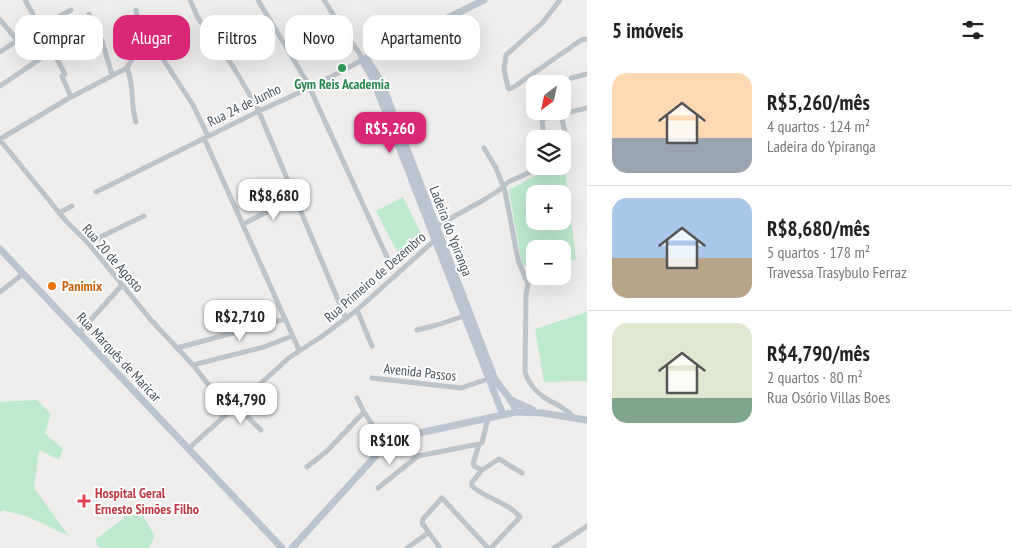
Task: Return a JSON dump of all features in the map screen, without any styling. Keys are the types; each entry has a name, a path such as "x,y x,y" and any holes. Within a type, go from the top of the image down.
{"main road":[{"name":"Rua 24 de Junho","path":"452,15 484,0"},
{"name":"Ladeira do Ypiranga","path":"365,60 375,76 491,378 502,415"},
{"name":"Rua Marquês de Maricar","path":"0,249 282,548"},
{"name":"Ladeira do Ypiranga","path":"491,378 511,400 516,412"},
{"path":"511,400 542,413"},
{"path":"292,548 386,445 403,436 516,412 542,413 587,420"}],"street":[{"path":"25,0 33,15"},
{"path":"190,0 198,18 232,65 259,111 346,319"},
{"path":"258,0 310,88 386,257"},
{"path":"324,0 348,38 363,57"},
{"path":"560,0 542,23 506,55 504,70 507,86 510,89 546,63 587,38"},
{"path":"62,15 71,10"},
{"path":"0,139 71,97 127,68 142,42 136,10"},
{"path":"0,20 15,38"},
{"path":"0,52 15,43"},
{"path":"103,44 112,75"},
{"name":"Rua 24 de Junho","path":"96,192 259,111 310,88 363,57"},
{"path":"0,86 38,60"},
{"path":"57,60 65,74 62,76 71,97"},
{"path":"164,60 193,105 299,350"},
{"path":"127,68 133,94 136,122"},
{"path":"571,78 587,74"},
{"path":"571,112 587,108"},
{"name":"Rua 20 de Agosto","path":"0,139 59,213 88,242 122,285 211,388"},
{"path":"484,148 496,168 506,195 518,260 526,279"},
{"path":"433,228 482,201 508,182 526,174"},
{"path":"243,224 295,198"},
{"path":"59,213 72,206"},
{"path":"88,242 144,216"},
{"name":"Rua Primeiro de Dezembro","path":"188,449 235,405 299,350 346,319 437,238"},
{"path":"0,292 23,274"},
{"path":"79,333 122,285"},
{"path":"528,285 525,313 524,372 527,380 537,393 567,410 573,417"},
{"path":"357,310 372,346"},
{"path":"417,330 467,315"},
{"path":"178,348 285,319"},
{"path":"193,365 264,347 292,336"},
{"name":"Avenida Passos","path":"372,378 461,388 491,378"},
{"path":"357,398 386,445"},
{"path":"235,405 261,430"},
{"path":"307,466 327,451 364,412"},
{"path":"482,470 473,464 479,444 482,443 488,418"},
{"path":"378,488 418,456 430,452 479,444"},
{"path":"440,548 422,524 422,520 442,498 490,548 520,517 472,486 472,482 482,470 499,459 522,473"},
{"path":"554,548 587,526"},
{"path":"407,548 428,533"}],"green space":[{"path":"536,175 566,175 567,185 526,185 526,230 571,230 571,218 576,259 571,260 571,240 526,240 526,265 522,266 509,190"},
{"path":"403,197 424,240 398,253 376,211"},
{"path":"587,312 587,381 544,382 535,329"},
{"path":"37,400 51,414 45,433 63,449 59,460 39,450 34,488 69,536 26,516 2,510 0,512 0,402"},
{"path":"137,506 155,536 149,548 103,548 97,546 96,539 123,519 128,507"}],"place":[{"name":"Gym Reis Academia","path":"342,68"},
{"name":"Panimix","path":"52,286"},
{"name":"Hospital Geral Ernesto Simões Filho","path":"84,501"}]}
